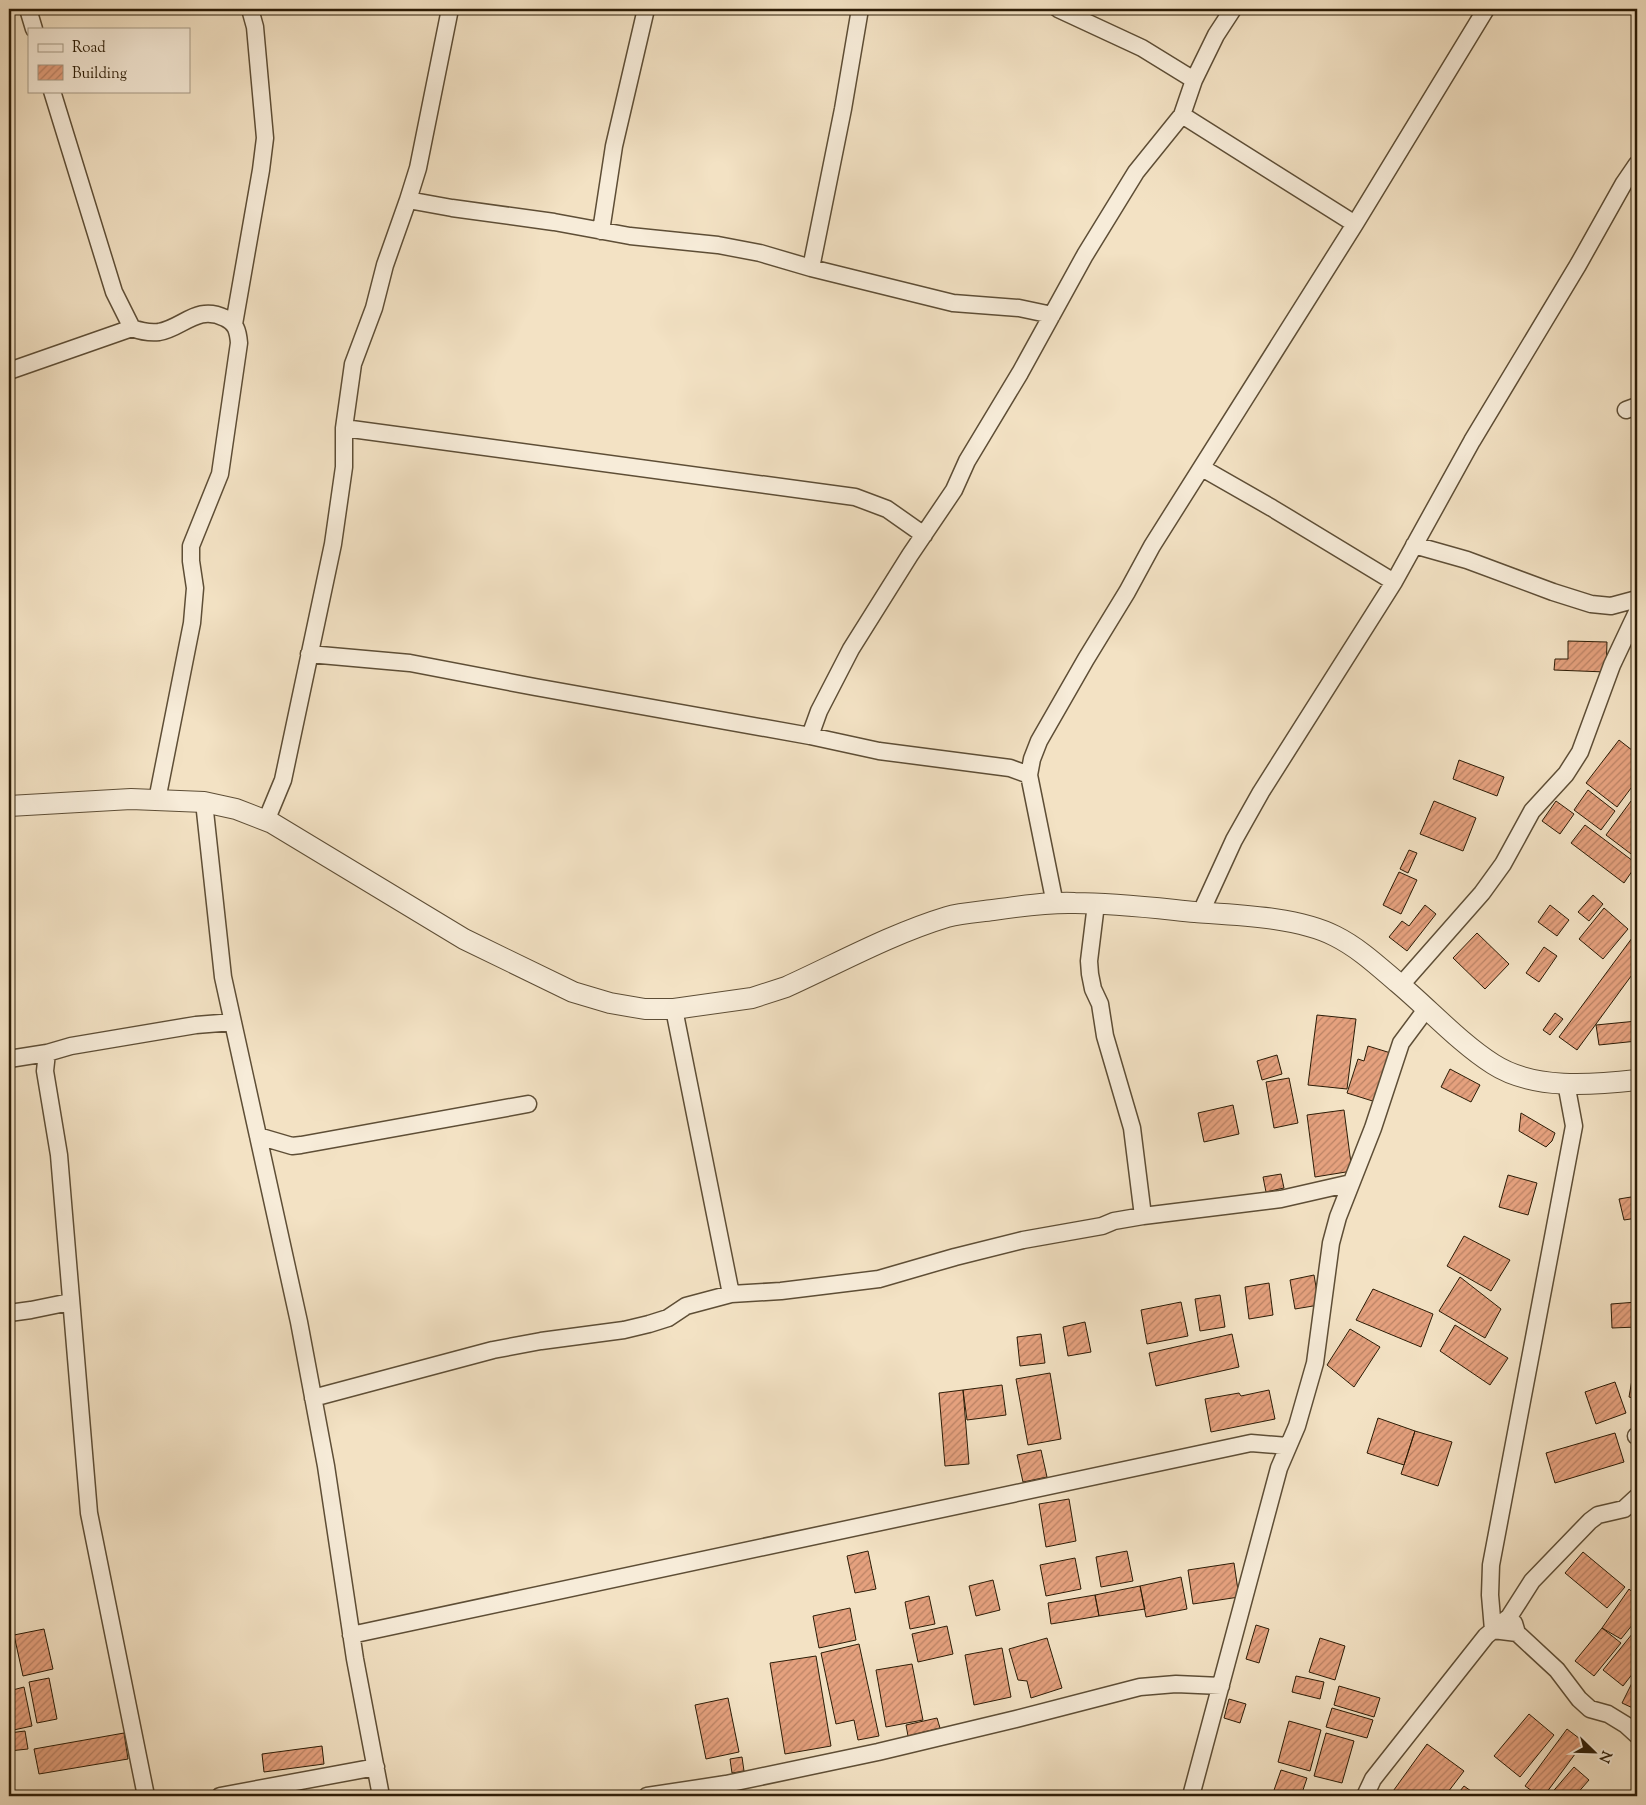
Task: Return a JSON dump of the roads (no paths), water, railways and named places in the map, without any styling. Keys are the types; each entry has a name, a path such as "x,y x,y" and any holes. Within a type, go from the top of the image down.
{"street":[{"path":"28,9 34,28"},
{"path":"234,324 262,170 265,138 254,27 250,9"},
{"path":"266,821 283,780 333,544 344,467 344,428 353,364 374,308 385,264 418,168 450,9"},
{"path":"601,231 614,146 644,9"},
{"path":"811,268 843,109 860,9"},
{"path":"1058,9 1142,48 1194,80"},
{"path":"810,736 823,702 851,649 954,490 967,462 1020,373 1085,255 1136,172 1182,115 1194,80 1216,35 1233,9"},
{"path":"1054,904 1029,775 1039,741 1152,546 1355,224 1486,9"},
{"path":"52,92 114,292 132,328"},
{"path":"1182,115 1355,224"},
{"path":"1201,912 1234,840 1261,792 1394,582 1472,441 1637,164"},
{"path":"408,200 554,222 630,236 760,253 811,268 953,302 1019,308 1052,315"},
{"path":"9,371 132,328 142,331 159,332 201,314 214,313 227,319 234,324 238,332 239,343 220,474 191,546 194,588 192,623 156,800"},
{"path":"344,428 855,497 887,509 924,535"},
{"path":"1202,468 1394,582"},
{"path":"1414,545 1467,560 1591,604 1611,606 1637,599"},
{"path":"1401,985 1482,893 1503,864 1512,849 1520,829 1532,811 1566,774 1580,752 1612,665 1637,612"},
{"path":"309,654 410,663 535,688 810,736 879,751 1010,768 1029,775"},
{"path":"9,806 131,799 204,802 236,809 266,821 464,939 573,992 610,1003 645,1009 674,1009 769,994 786,988 902,934 949,916 1020,906 1054,904 1096,904 1258,916 1306,926 1334,935 1361,951 1453,1032 1493,1064 1526,1078 1566,1083 1594,1084 1637,1080"},
{"path":"204,802 223,977 299,1322 326,1466 351,1635 381,1796"},
{"path":"1096,904 1089,962 1090,974 1093,989 1100,1004 1105,1036 1132,1128 1142,1216"},
{"path":"1191,1796 1279,1468 1297,1426 1315,1363 1331,1243 1338,1217 1373,1128 1401,1043 1427,1008"},
{"path":"674,1009 731,1294"},
{"path":"9,1059 47,1053 71,1046 196,1025 233,1022"},
{"path":"47,1053 45,1071 59,1155 65,1209 70,1302 74,1322 89,1513 146,1796"},
{"path":"1493,1630 1490,1595 1491,1565 1574,1126 1566,1083"},
{"path":"258,1136 292,1146 301,1145 528,1104"},
{"path":"313,1398 493,1350 541,1341 624,1330 649,1324 668,1318 686,1306 731,1294 781,1291 879,1279 954,1256 1023,1240 1102,1226 1114,1221 1282,1199 1351,1183"},
{"path":"9,1313 70,1302"},
{"path":"351,1635 1251,1443 1288,1446"},
{"path":"1365,1796 1373,1779 1486,1636 1511,1614 1532,1581 1598,1515 1624,1509 1637,1497"},
{"path":"1511,1614 1517,1633 1557,1670 1574,1693 1590,1709 1608,1714 1626,1725 1637,1735"},
{"path":"1493,1630 1517,1633"},
{"path":"648,1796 726,1784 878,1752 1140,1687 1176,1684 1221,1686"},
{"path":"220,1796 376,1767"}]}
